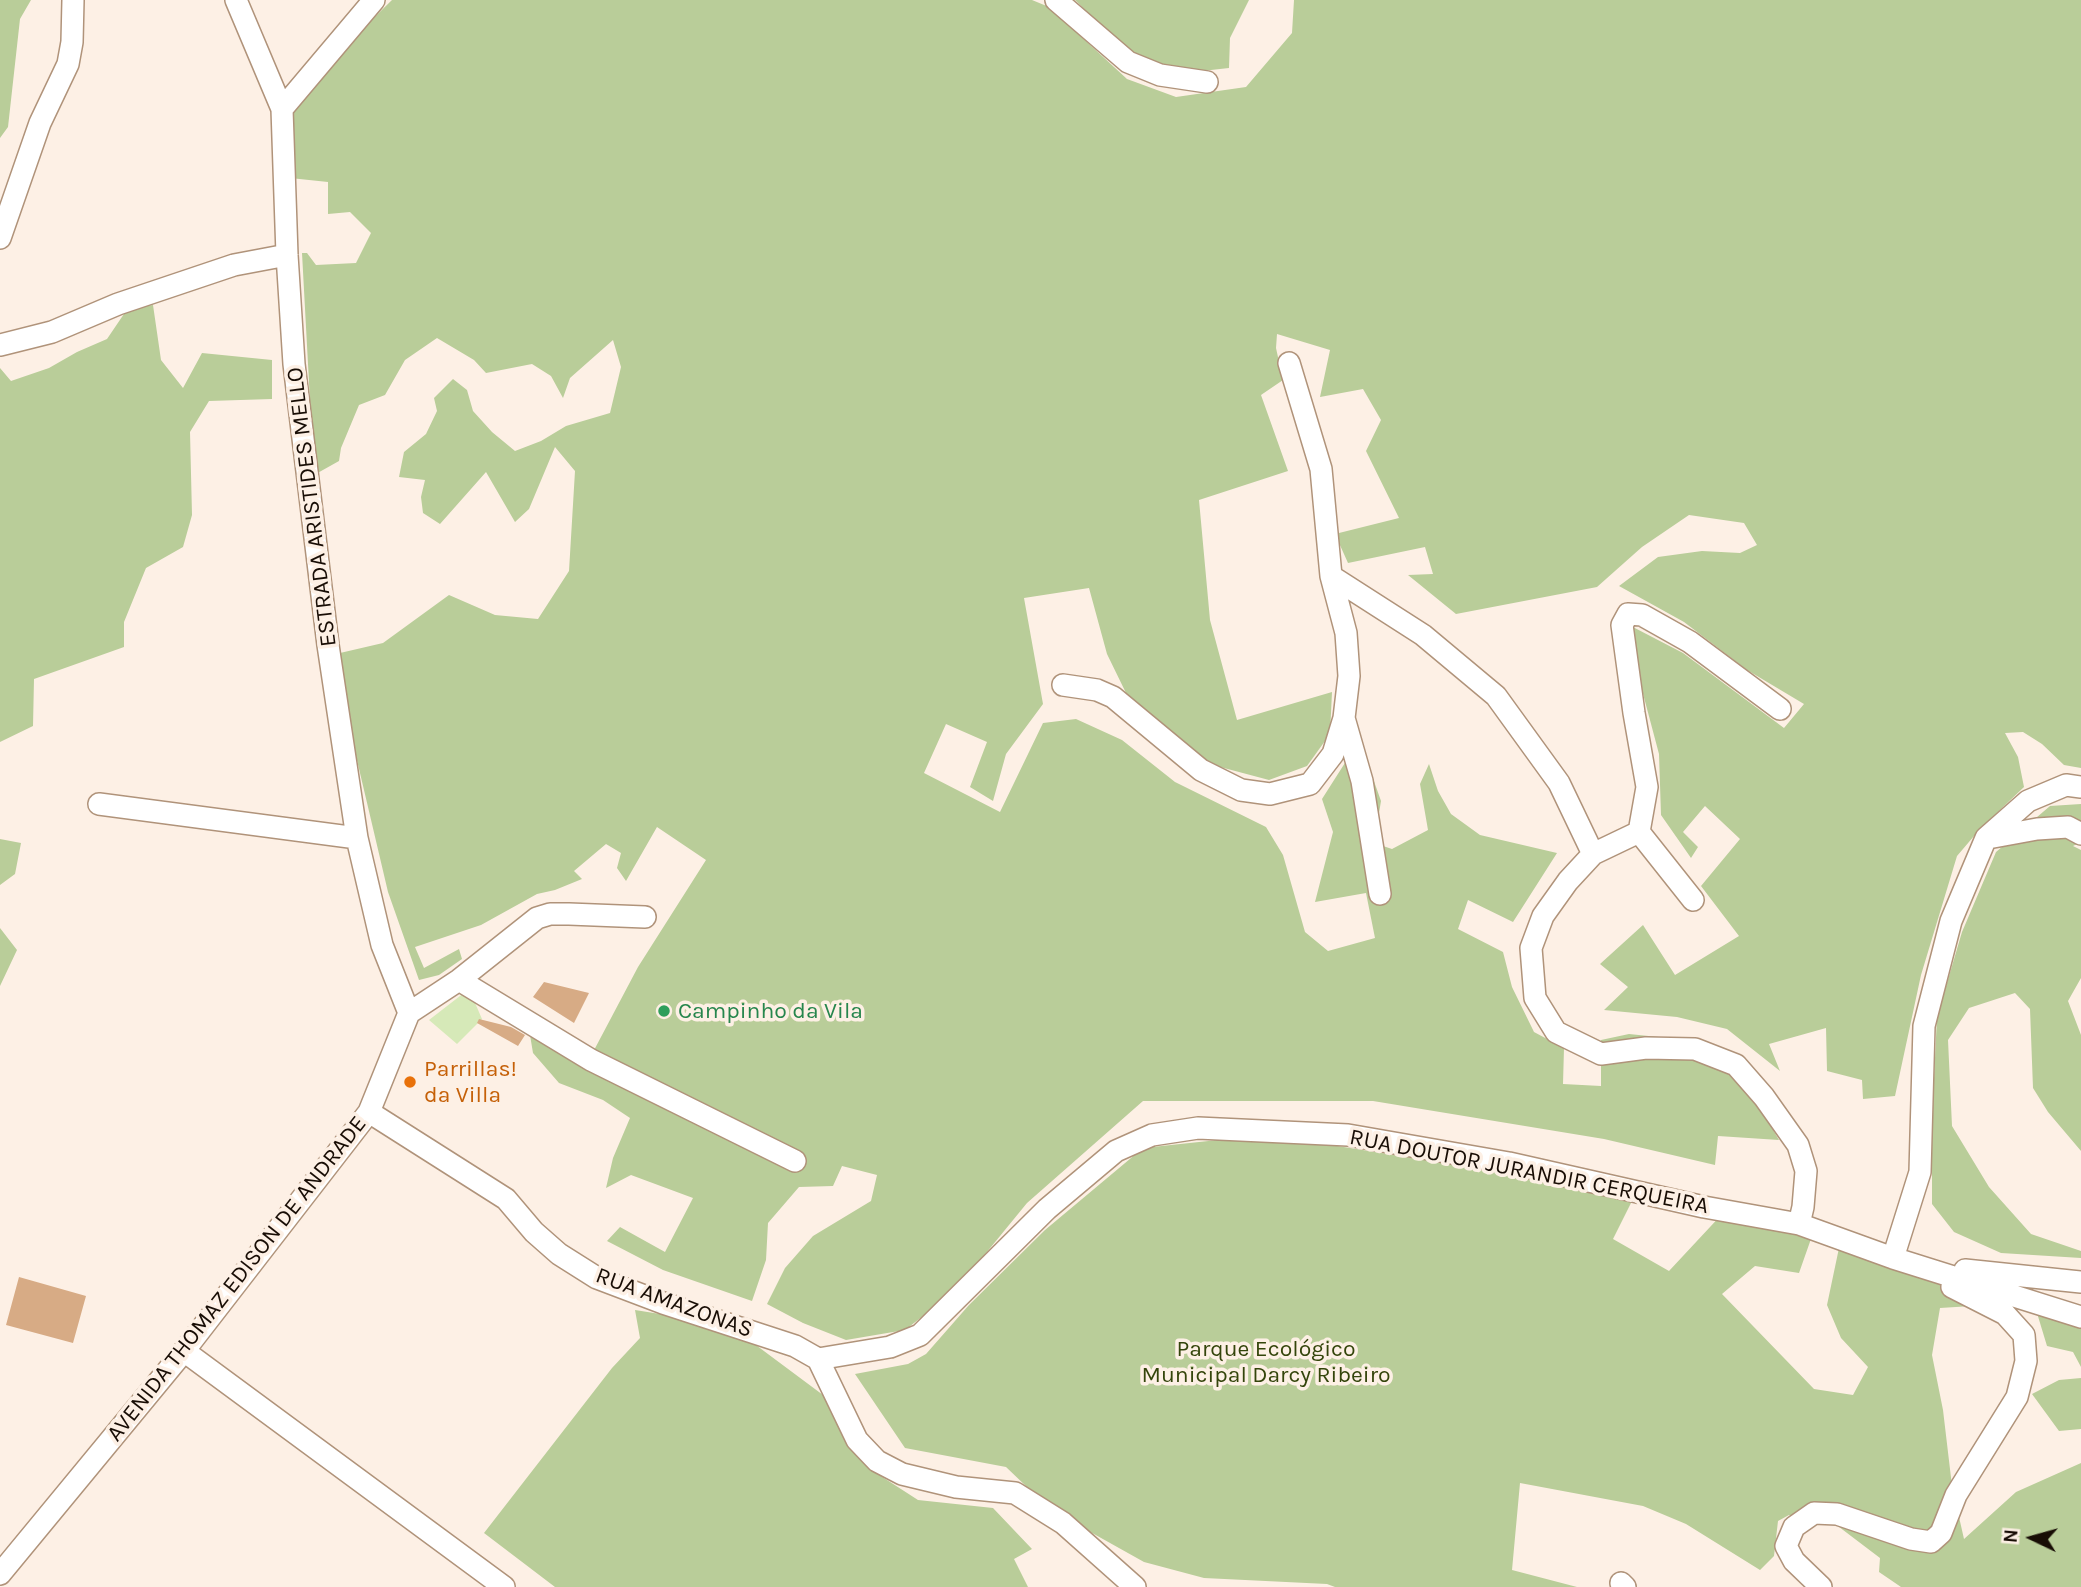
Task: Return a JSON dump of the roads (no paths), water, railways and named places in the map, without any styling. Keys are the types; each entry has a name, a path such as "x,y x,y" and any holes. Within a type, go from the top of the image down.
{"street":[{"path":"0,238 40,123 68,64 74,0"},
{"name":"ESTRADA ARISTIDES MELLO","path":"236,0 282,109 294,363 328,645 357,838 382,945 409,1013"},
{"path":"282,109 374,0"},
{"path":"1056,0 1128,62 1160,75 1207,82"},
{"path":"0,345 52,332 118,304 234,265 287,255"},
{"path":"1063,685 1097,690 1113,697 1201,770 1241,790 1270,794 1310,784 1333,754 1344,718 1349,676 1346,633 1331,576 1321,468 1289,363"},
{"path":"1331,576 1423,635 1496,696 1559,783 1593,854"},
{"path":"1693,900 1639,832 1647,787 1633,713 1622,625 1628,614 1642,615 1690,642 1780,709"},
{"path":"1344,718 1362,781 1380,894"},
{"path":"1893,1258 1920,1172 1924,1026 1951,920 1986,838 2028,801 2066,785 2081,787"},
{"path":"99,804 357,838"},
{"path":"1986,838 2037,829 2068,827 2081,834"},
{"path":"1639,832 1593,854 1568,881 1543,916 1531,948 1535,998 1556,1032 1601,1054 1646,1048 1695,1049 1736,1065 1764,1097 1798,1145 1806,1171 1799,1224"},
{"path":"409,1013 459,980 537,918 569,914 645,917"},
{"path":"459,980 591,1060 795,1161"},
{"name":"AVENIDA THOMAZ EDISON DE ANDRADE","path":"0,1574 7,1551 184,1351 369,1112 409,1013"},
{"name":"RUA AMAZONAS","path":"369,1112 506,1199 534,1232 559,1254 597,1278 663,1303 795,1346 818,1359"},
{"name":"RUA DOUTOR JURANDIR CERQUEIRA","path":"818,1359 890,1347 920,1335 1047,1209 1116,1150 1152,1135 1198,1128 1348,1135 1509,1163 1703,1207 1799,1224 1893,1258 2081,1317"},
{"path":"1939,1272 1963,1270 2081,1282"},
{"path":"1821,1587 1794,1561 1786,1546 1794,1527 1814,1513 1838,1514 1911,1539 1931,1542 1941,1533 1956,1495 2017,1397 2026,1362 2024,1335 2005,1314 1951,1286 1939,1272"},
{"path":"184,1351 504,1587"},
{"path":"818,1359 857,1440 877,1461 902,1474 956,1487 1015,1493 1063,1523 1135,1587"},
{"path":"0,1574 15,1587"}],"place":[{"name":"Campinho da Vila","path":"664,1011"},
{"name":"Parrillas! da Villa","path":"410,1082"}],"park label":[{"name":"Parque Ecológico Municipal Darcy Ribeiro","path":"1266,1362"}]}
